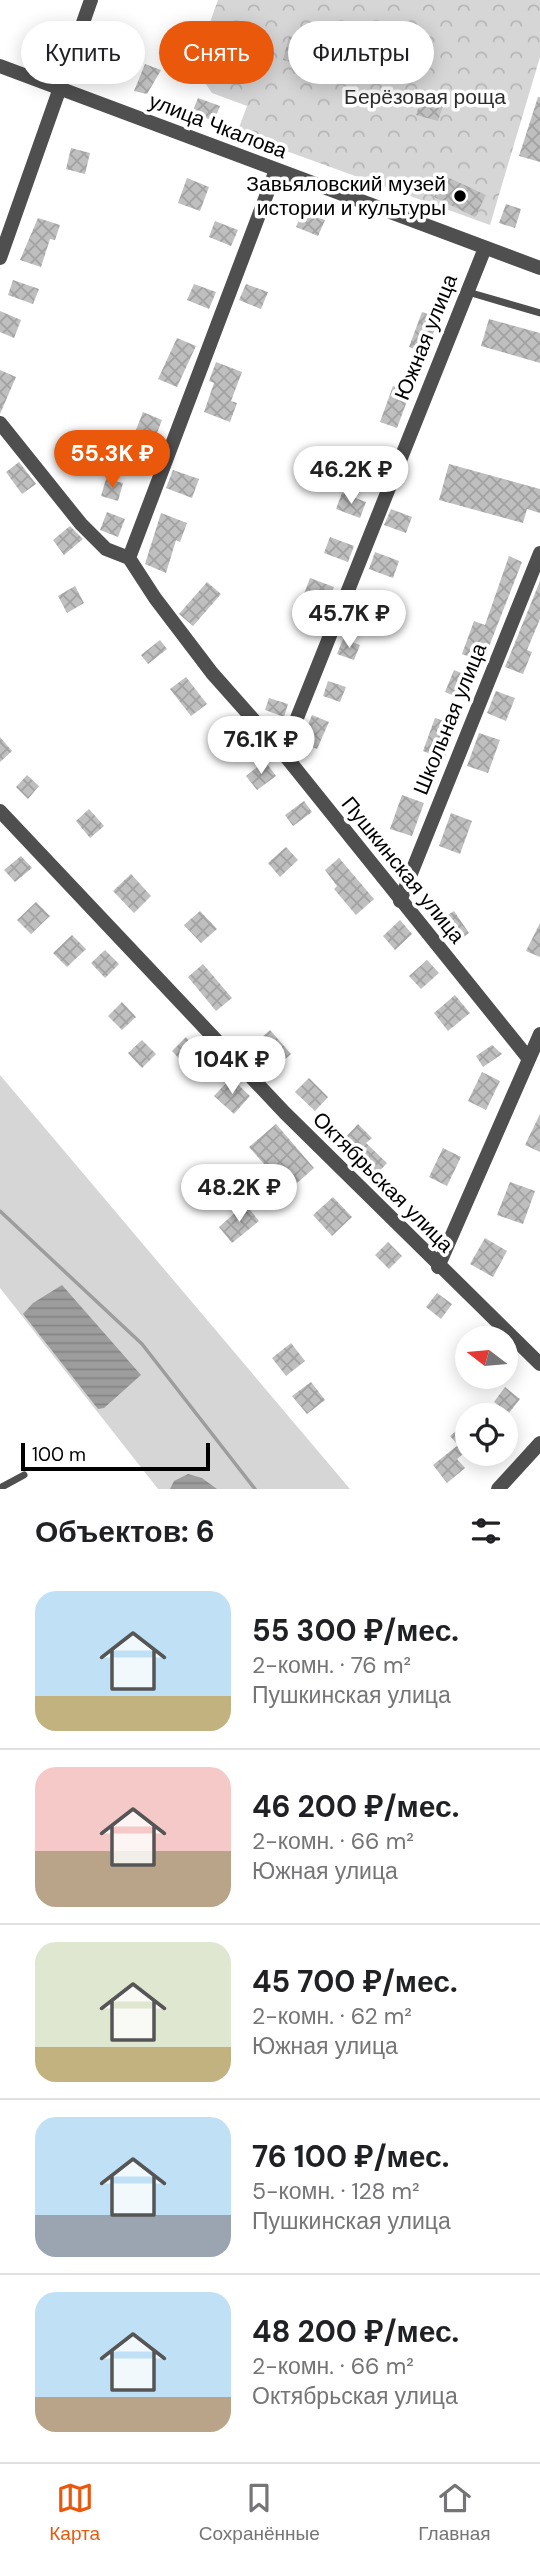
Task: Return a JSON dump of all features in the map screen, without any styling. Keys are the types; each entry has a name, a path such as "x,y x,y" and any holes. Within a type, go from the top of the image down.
{"street":[{"path":"0,258 92,0"},
{"name":"улица Чкалова","path":"0,66 540,268"},
{"path":"129,558 276,170"},
{"name":"Южная улица","path":"283,753 485,248"},
{"name":"Пушкинская улица","path":"0,423 22,447 80,524 106,548 129,558 155,598 212,673 283,753 529,1059"},
{"name":"Школьная улица","path":"400,901 540,553"},
{"name":"Октябрьская улица","path":"0,811 285,1113 540,1364"},
{"path":"438,1266 540,1034"},
{"path":"498,1489 540,1443"}],"lane":[{"path":"467,292 540,313"},
{"path":"0,1488 24,1475"}],"green space":[{"name":"Берёзовая роща","path":"218,0 540,0 540,57 490,225 237,133 247,106 212,93 206,84 274,84 274,21 210,21"},
{"path":"0,1075 350,1489 158,1489 0,1288"}],"shaded area":[{"path":"62,1285 141,1375 104,1408 98,1409 23,1314 33,1303"},
{"path":"188,1474 202,1478 217,1489 170,1489 174,1481"}],"building":[{"path":"288,41 288,61 283,60"},
{"path":"145,64 159,69 147,94 134,91 137,84 145,84"},
{"path":"540,97 540,162 519,156"},
{"path":"198,98 220,106 214,121 192,113"},
{"path":"421,99 443,106 438,121 416,115"},
{"path":"71,148 90,153 85,174 66,169"},
{"name":"Завьяловский музей истории и культуры","path":"445,176 486,195 475,217 434,197"},
{"path":"187,178 209,187 200,211 178,203"},
{"path":"506,204 521,209 515,228 499,223"},
{"path":"303,211 325,220 318,236 296,227"},
{"path":"38,218 60,225 55,240 50,239 41,267 20,260"},
{"path":"215,221 238,230 231,246 209,237"},
{"path":"13,280 39,289 33,304 8,295"},
{"path":"194,284 216,292 209,309 187,300"},
{"path":"246,284 268,292 261,309 239,300"},
{"path":"0,311 21,320 14,338 0,332"},
{"path":"422,312 439,318 426,353 409,347"},
{"path":"489,319 540,333 540,363 481,346"},
{"path":"177,338 196,346 177,387 158,379"},
{"path":"216,362 242,372 231,401 237,403 230,422 204,412 214,383 209,381"},
{"path":"0,370 16,377 0,414"},
{"path":"393,386 410,393 397,428 380,422"},
{"path":"143,412 162,420 144,466 125,458"},
{"path":"19,462 36,484 22,494 6,472"},
{"path":"449,464 540,489 540,513 527,509 523,523 439,500"},
{"path":"173,470 199,479 192,498 166,488"},
{"path":"106,479 123,483 118,501 101,496"},
{"path":"342,493 366,502 360,518 336,509"},
{"path":"391,509 412,517 406,533 384,525"},
{"path":"107,512 125,519 118,537 100,530"},
{"path":"161,513 187,523 180,542 176,540 166,573 145,564"},
{"path":"70,526 83,539 64,555 53,540"},
{"path":"330,537 354,546 348,562 324,553"},
{"path":"375,552 399,561 393,578 369,569"},
{"path":"509,556 522,562 483,662 462,654 474,621 485,625"},
{"path":"310,578 334,587 328,603 304,594"},
{"path":"540,581 540,619 527,650 532,652 523,674 505,667"},
{"path":"207,582 221,594 193,626 179,614"},
{"path":"75,586 84,603 67,613 58,596"},
{"path":"361,600 378,606 373,621 355,615"},
{"path":"343,639 360,645 354,660 337,654"},
{"path":"160,640 167,649 148,664 141,655"},
{"path":"454,670 473,678 464,700 445,692"},
{"path":"186,677 207,704 191,716 170,689"},
{"path":"328,681 346,687 340,702 323,696"},
{"path":"496,691 515,698 506,721 487,713"},
{"path":"269,698 288,704 284,717 265,710"},
{"path":"312,715 329,722 317,749 301,742"},
{"path":"435,718 456,725 444,759 423,751"},
{"path":"239,726 249,741 230,754 220,739"},
{"path":"479,733 500,740 488,773 467,766"},
{"path":"0,737 12,751 0,762"},
{"path":"265,761 276,776 257,790 246,776"},
{"path":"27,775 39,786 28,799 16,787"},
{"path":"402,795 424,803 412,836 390,829"},
{"path":"304,801 312,812 293,826 285,815"},
{"path":"89,809 104,826 90,838 76,821"},
{"path":"451,813 472,821 460,854 439,846"},
{"path":"286,847 298,860 280,877 268,863"},
{"path":"21,856 32,868 15,882 4,870"},
{"path":"339,858 374,899 356,915 334,889 337,886 325,870"},
{"path":"131,874 151,896 134,913 113,891"},
{"path":"36,902 50,916 31,934 17,920"},
{"path":"200,911 217,929 201,943 184,925"},
{"path":"454,911 469,933 451,946 435,923"},
{"path":"400,920 412,934 395,950 383,936"},
{"path":"540,923 540,957 526,951"},
{"path":"72,935 86,949 67,967 53,953"},
{"path":"105,950 119,964 105,978 91,963"},
{"path":"427,960 439,973 421,989 409,976"},
{"path":"203,964 232,998 216,1011 188,977"},
{"path":"455,995 470,1013 448,1031 434,1013"},
{"path":"122,1002 136,1017 122,1030 108,1016"},
{"path":"270,1030 291,1054 272,1071 251,1047"},
{"path":"186,1037 199,1052 185,1065 172,1051"},
{"path":"142,1040 156,1054 142,1068 128,1053"},
{"path":"492,1045 502,1054 483,1067 476,1056"},
{"path":"482,1072 500,1081 486,1110 468,1101"},
{"path":"231,1078 250,1096 234,1114 214,1096"},
{"path":"309,1078 328,1097 315,1111 295,1092"},
{"path":"540,1114 540,1152 525,1145"},
{"path":"276,1124 314,1168 288,1191 249,1147"},
{"path":"358,1124 372,1138 366,1143 387,1163 373,1178 359,1164 364,1159 344,1139"},
{"path":"443,1148 461,1157 447,1186 429,1177"},
{"path":"510,1182 535,1191 523,1224 497,1215"},
{"path":"333,1197 352,1217 332,1236 313,1215"},
{"path":"245,1204 259,1221 232,1243 219,1227"},
{"path":"485,1238 507,1251 493,1277 470,1264"},
{"path":"388,1242 402,1256 389,1269 375,1255"},
{"path":"437,1293 452,1304 441,1319 426,1307"},
{"path":"291,1343 305,1361 286,1376 272,1358"},
{"path":"311,1382 325,1400 307,1414 292,1396"},
{"path":"503,1390 509,1390 520,1399 517,1403 494,1402"},
{"path":"455,1447 455,1466 465,1468 447,1483 433,1465"}],"waterway":[{"path":"0,1211 142,1344 255,1489"}],"place":[{"name":"Завьяловский музей истории и культуры","path":"460,196"}]}
